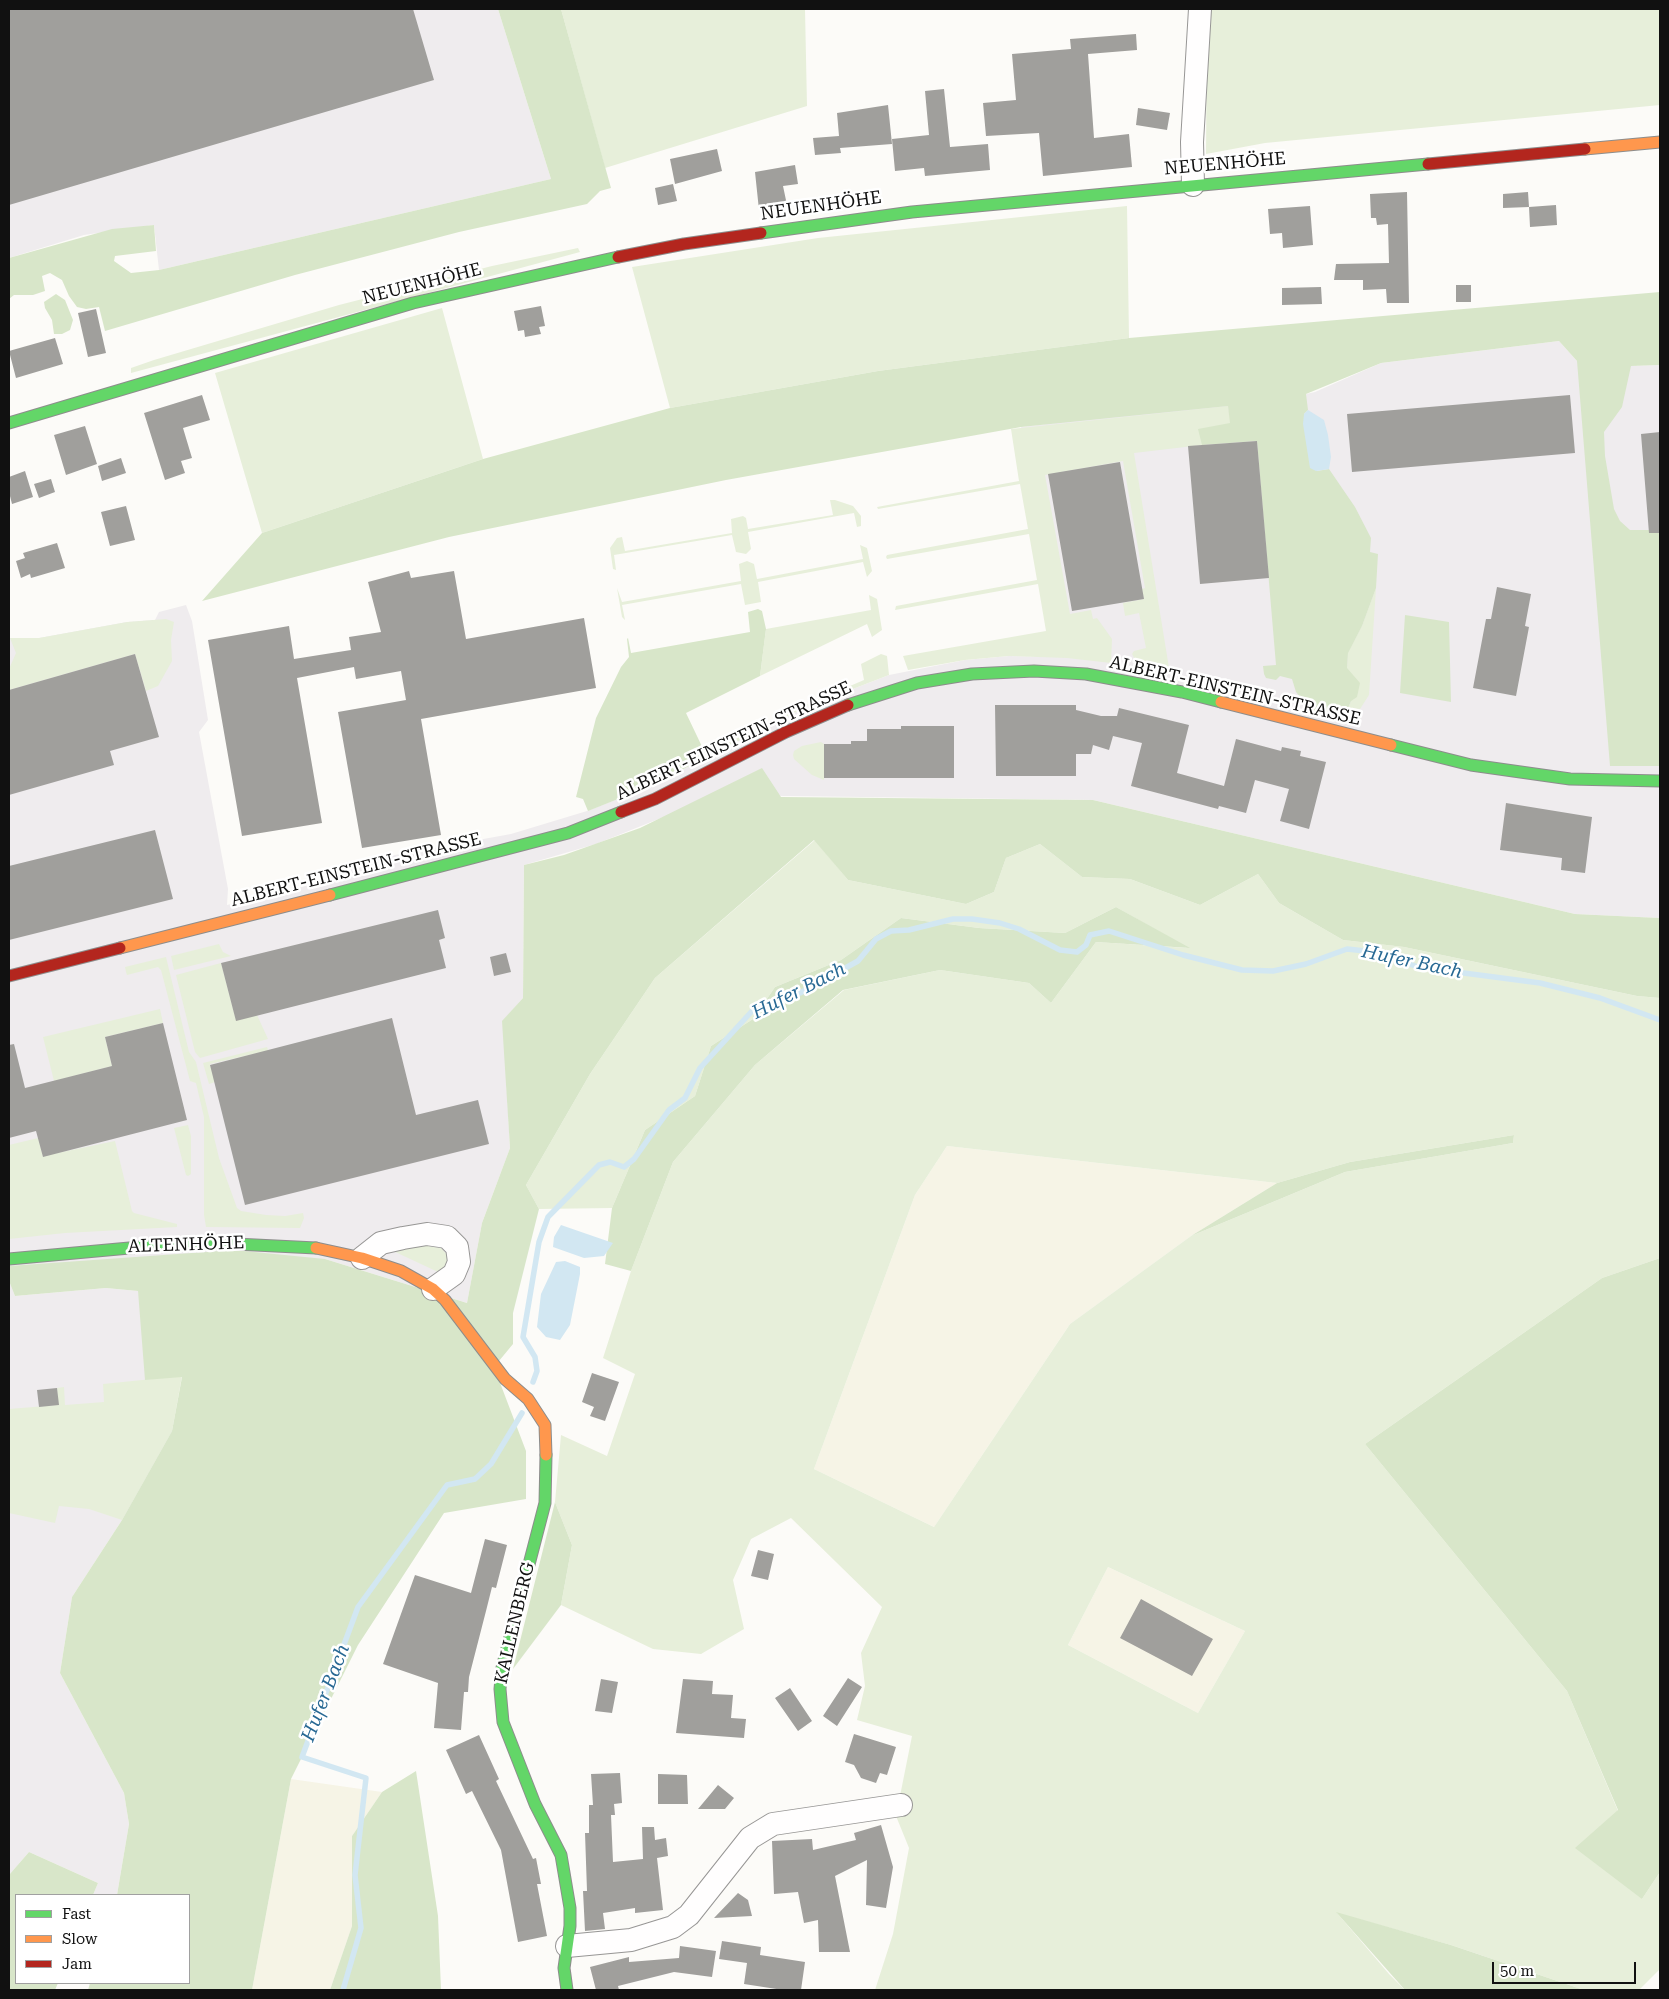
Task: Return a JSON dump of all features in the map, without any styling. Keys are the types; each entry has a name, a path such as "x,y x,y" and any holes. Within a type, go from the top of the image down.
{"street":[{"path":"1193,184 1192,142 1200,9"},
{"name":"NEUENHÖHE","path":"9,424 296,336 414,303 592,262 684,244 878,216 1193,184 1660,142"},
{"name":"ALBERT-EINSTEIN-STRASSE","path":"9,976 493,854 568,833 655,800 786,732 853,703 917,683 972,674 1034,671 1086,674 1152,686 1471,765 1570,779 1660,781"},
{"path":"362,1258 381,1243 427,1234 447,1238 457,1247 459,1262 454,1274 433,1289"},
{"name":"ALTENHÖHE","path":"9,1259 195,1242 284,1245 327,1249 401,1271 433,1289 445,1300 461,1320"},
{"name":"KALLENBERG","path":"461,1320 505,1379 528,1399 545,1425 547,1468 545,1503 502,1668 500,1689 503,1722 536,1804 561,1855 570,1908 570,1926 564,1968 566,1990"},
{"path":"567,1946 631,1940 673,1927 689,1915 750,1838 773,1824 901,1805"}],"shaded area":[{"path":"9,9 498,9 551,179 159,270 154,225 84,235 9,258"},
{"path":"1559,341 1577,361 1631,366 1660,365 1660,918 1575,914 1093,800 710,795 666,816 596,844 524,865 523,998 503,1021 510,1148 482,1223 467,1303 325,1259 9,1266 10,638 39,638 127,622 155,620 159,612 186,605 192,621 208,720 199,732 228,889 227,905 347,876 351,863 511,834 587,811 648,787 806,707 889,675 965,660 1009,656 1060,657 1021,427 1306,394 1315,392 1381,363"},
{"path":"947,1146 1277,1183 1191,1236 1070,1324 934,1527 814,1469 915,1195"},
{"path":"9,1281 15,1296 106,1288 138,1291 172,1431 122,1520 72,1597 60,1673 124,1793 129,1824 117,1894 93,1894 98,1883 29,1852 9,1875"},
{"path":"1108,1567 1245,1631 1198,1713 1068,1645"},
{"path":"291,1779 382,1792 352,1836 352,1926 330,1990 252,1990"}],"green space":[{"path":"498,9 561,9 611,188 600,191 587,204 459,232 295,275 105,331 99,307 86,309 77,307 69,296 62,280 50,273 42,276 45,291 33,295 14,295 9,299 9,258 112,229 154,225 156,251 115,256 114,261 131,273 159,270 551,179"},
{"path":"561,9 805,9 807,106 605,168"},
{"path":"1207,9 1660,9 1660,105 1265,143 1206,154"},
{"path":"1127,206 1129,338 878,371 670,408 632,267 818,238"},
{"path":"578,248 580,252 131,373 131,368 154,360 339,305 492,266"},
{"path":"1660,292 1660,365 1631,366 1622,407 1604,432 1605,456 1614,509 1620,521 1630,530 1660,530 1660,766 1610,766 1577,361 1559,341 1381,363 1306,394 1308,410 1304,414 1317,471 1329,469 1355,507 1371,538 1370,552 1378,554 1376,588 1362,626 1348,653 1347,668 1360,683 1357,697 1351,701 1348,708 1337,706 1335,716 1312,711 1296,692 1292,679 1280,676 1276,680 1266,678 1264,674 1263,666 1276,665 1257,441 1202,445 1198,429 1230,423 1228,406 1021,427 726,480 449,537 202,601 262,533 483,459 670,408 878,371 1129,338"},
{"path":"56,294 65,300 73,320 70,330 62,334 54,334 52,320 45,308 44,302"},
{"path":"442,308 483,459 262,533 215,373"},
{"path":"1228,406 1231,423 1202,445 1134,453 1170,674 1139,667 1132,654 1134,651 1146,648 1139,613 1125,616 1123,603 1144,599 1142,589 1145,588 1123,461 1045,475 1070,614 1091,610 1093,619 1097,618 1112,639 1111,663 1067,658 1009,656 965,660 908,670 903,656 1046,631 1038,584 895,610 896,606 1037,580 1029,534 887,559 886,557 887,555 1028,529 1020,484 878,509 877,507 1019,481 1011,429"},
{"path":"830,500 853,506 861,516 861,526 857,527 854,513 748,532 751,549 746,554 736,552 732,535 614,555 616,570 613,569 610,548 617,538 622,537 625,551 732,533 731,519 743,516 746,518 748,529 833,515"},
{"path":"860,545 867,548 872,571 867,577 863,562 758,582 761,602 745,605 741,584 622,605 625,620 622,617 617,588 622,602 741,581 739,564 747,561 754,564 757,579 863,559"},
{"path":"1376,588 1369,695 1360,709 1348,708 1351,701 1347,668 1348,652 1362,626"},
{"path":"869,595 877,599 882,630 872,637 867,624 760,676 766,629 871,610"},
{"path":"758,609 762,611 766,629 760,676 686,713 707,757 648,787 588,811 583,799 576,797 596,718 621,667 629,657 627,639 631,653 750,632 748,612"},
{"path":"1405,615 1449,622 1451,702 1400,693"},
{"path":"166,619 174,622 171,640 172,661 158,686 146,691 135,654 9,690 9,669 16,653 10,638 39,638 127,622"},
{"path":"881,654 887,656 889,675 806,707 707,757 706,754 784,714 864,680 861,664"},
{"path":"821,742 824,744 824,780 812,775 794,759 793,755 794,751 802,746"},
{"path":"762,768 781,797 1093,800 1575,914 1660,918 1660,998 1637,996 1404,947 1343,940 1279,903 1258,874 1200,905 1130,879 1082,877 1040,844 1006,858 994,892 966,904 848,880 814,840 655,978 590,1074 526,1185 539,1209 513,1313 513,1344 494,1367 526,1451 526,1499 444,1513 358,1645 291,1779 252,1990 88,1990 90,1984 190,1984 190,1894 117,1894 129,1824 124,1793 60,1673 72,1597 122,1520 172,1431 182,1377 145,1380 138,1291 106,1288 15,1296 9,1281 9,1266 234,1250 325,1259 467,1303 482,1223 510,1148 502,1021 523,998 524,865 564,855 640,828"},
{"path":"815,840 848,880 966,904 994,892 1006,858 1040,844 1082,877 1130,879 1200,905 1258,874 1279,903 1343,940 1404,947 1637,996 1660,998 1660,1258 1602,1278 1365,1444 1567,1691 1618,1811 1642,1899 1660,1872 1660,1969 1639,1990 1584,1990 1451,1945 1337,1913 1405,1990 875,1990 893,1934 909,1848 896,1816 912,1736 857,1720 865,1686 861,1653 882,1607 791,1518 751,1539 733,1580 744,1629 701,1654 653,1649 561,1605 572,1545 555,1502 561,1435 607,1456 635,1374 603,1358 631,1271 673,1162 755,1065 844,990 940,970 1029,983 1051,1003 1096,942 1188,948 1116,907 1065,933 979,928 901,918 841,960 775,987 753,1019 711,1046 695,1096 645,1130 612,1208 539,1209 526,1185 590,1074 655,978","holes":["1514,1135 1513,1143 1345,1172 1191,1236 1070,1324 934,1527 814,1469 915,1195 947,1146 1277,1183 1350,1162","1108,1567 1245,1631 1198,1713 1068,1645"]},
{"path":"1116,907 1190,948 1096,942 1051,1003 1029,983 940,970 843,990 755,1065 673,1162 631,1271 605,1264 612,1208 645,1130 695,1096 711,1046 753,1019 775,987 841,960 901,918 979,928 1065,933"},
{"path":"219,944 223,952 231,956 174,970 171,956"},
{"path":"166,957 189,1052 196,1062 219,1158 237,1208 241,1211 266,1215 285,1216 303,1213 304,1218 300,1228 206,1227 204,1215 204,1117 196,1083 190,1081 161,970 158,967 127,975 125,967"},
{"path":"221,963 236,1020 257,1015 268,1039 200,1058 195,1052 176,975"},
{"path":"160,1009 163,1023 105,1037 112,1066 54,1081 43,1037"},
{"path":"267,1047 269,1053 253,1054 210,1064 215,1082 209,1084 203,1063"},
{"path":"188,1125 191,1136 191,1174 188,1176 186,1175 174,1128"},
{"path":"1514,1135 1513,1143 1345,1172 1191,1236 1277,1183 1350,1162"},
{"path":"38,1138 43,1156 115,1141 132,1211 177,1224 177,1227 65,1233 9,1239 9,1145"},
{"path":"415,1244 441,1248 448,1256 447,1266 438,1272 391,1250"},
{"path":"1660,1258 1660,1872 1642,1899 1575,1848 1618,1810 1567,1691 1365,1444 1602,1278"},
{"path":"182,1376 172,1431 122,1520 89,1509 59,1506 55,1523 9,1513 9,1409 58,1405 57,1388 64,1387 65,1405 104,1402 103,1384"},
{"path":"555,1502 572,1545 561,1605 513,1669"},
{"path":"416,1771 438,1916 441,1990 330,1990 352,1926 352,1836 382,1792"},
{"path":"29,1852 98,1883 93,1894 15,1894 15,1984 58,1984 55,1990 9,1990 9,1875"},
{"path":"1336,1912 1451,1945 1584,1990 1405,1990"}],"water":[{"path":"1308,410 1324,420 1331,457 1329,469 1316,471 1310,468 1303,424 1304,414"},
{"path":"561,1225 613,1243 604,1256 584,1258 553,1247 554,1237"},
{"path":"565,1261 580,1267 580,1274 570,1325 560,1340 546,1337 537,1327 541,1294 556,1262"}],"building":[{"path":"9,9 413,9 434,80 9,205"},
{"path":"1136,34 1137,50 1088,54 1094,138 1129,134 1132,167 1043,176 1039,133 986,136 983,103 1016,100 1012,54 1071,49 1070,39"},
{"path":"944,89 950,147 988,144 990,170 925,176 924,168 895,171 892,139 929,135 925,91"},
{"path":"888,105 892,144 840,148 841,153 815,155 813,138 839,136 837,113"},
{"path":"1138,108 1170,113 1167,130 1136,125"},
{"path":"717,149 722,171 675,184 670,159"},
{"path":"795,165 798,184 783,186 787,205 759,210 755,172"},
{"path":"673,184 677,201 658,205 655,188"},
{"path":"1407,192 1409,303 1387,303 1386,289 1363,290 1363,280 1334,280 1336,264 1389,263 1388,224 1377,225 1376,218 1371,218 1370,194"},
{"path":"1528,192 1529,207 1503,208 1503,194"},
{"path":"1556,205 1557,225 1530,227 1529,207"},
{"path":"1310,206 1313,245 1283,248 1282,233 1270,234 1268,209"},
{"path":"1456,285 1471,285 1471,302 1456,302"},
{"path":"1321,287 1322,304 1282,305 1282,288"},
{"path":"541,306 545,326 539,327 541,334 525,337 524,330 518,331 514,311"},
{"path":"96,309 106,353 88,357 78,313"},
{"path":"55,338 63,364 16,378 9,351"},
{"path":"202,395 210,420 183,428 192,458 181,461 185,473 165,480 144,413"},
{"path":"1570,395 1575,453 1352,472 1347,414"},
{"path":"85,426 97,464 66,475 54,435"},
{"path":"1660,432 1660,533 1649,533 1641,434"},
{"path":"1257,441 1269,578 1200,584 1188,446"},
{"path":"121,458 126,473 102,481 98,466"},
{"path":"1120,462 1144,599 1072,611 1048,474"},
{"path":"25,471 33,497 12,504 9,492 9,477"},
{"path":"51,479 55,492 39,498 34,484"},
{"path":"126,506 135,540 110,546 101,512"},
{"path":"57,543 65,568 31,578 30,574 21,578 16,561 25,558 23,553"},
{"path":"409,571 411,578 454,571 466,639 584,618 596,688 421,719 441,835 362,848 338,712 406,700 401,671 356,679 354,667 297,678 322,823 242,836 208,640 289,626 294,659 351,650 349,637 381,632 368,582"},
{"path":"1497,587 1531,594 1525,626 1529,627 1516,696 1473,688 1486,619 1491,619"},
{"path":"135,654 159,737 110,751 114,765 9,795 9,690"},
{"path":"995,705 1076,705 1076,710 1101,716 1117,716 1119,708 1189,725 1177,773 1224,786 1236,739 1281,751 1282,747 1301,751 1300,756 1326,762 1309,829 1280,821 1289,789 1255,780 1246,813 1219,806 1218,809 1131,786 1142,743 1113,736 1109,750 1093,745 1091,754 1076,754 1076,776 996,776"},
{"path":"901,726 954,726 954,778 824,778 824,744 851,744 851,741 867,741 867,729 901,729"},
{"path":"1506,803 1592,817 1585,873 1561,870 1562,858 1500,850"},
{"path":"155,830 173,899 9,940 9,866"},
{"path":"438,910 445,938 439,940 446,968 236,1021 221,963"},
{"path":"506,953 511,972 494,976 490,957"},
{"path":"392,1018 416,1115 478,1100 489,1144 245,1205 210,1065"},
{"path":"163,1023 187,1120 43,1157 36,1131 9,1138 9,1045 14,1044 25,1088 112,1066 105,1037"},
{"path":"592,1373 619,1382 605,1421 590,1416 594,1407 582,1402"},
{"path":"57,1388 59,1405 39,1407 37,1390"},
{"path":"485,1539 507,1545 496,1588 492,1587 469,1677 468,1692 464,1692 461,1730 434,1728 438,1683 383,1664 415,1575 471,1593"},
{"path":"758,1550 774,1554 768,1580 751,1576"},
{"path":"1141,1599 1213,1639 1192,1676 1120,1638"},
{"path":"848,1678 862,1687 837,1726 823,1716"},
{"path":"601,1679 618,1682 612,1713 595,1711"},
{"path":"683,1679 713,1681 712,1694 733,1695 731,1718 746,1719 744,1738 676,1733"},
{"path":"790,1688 812,1721 798,1731 775,1698"},
{"path":"854,1734 896,1747 887,1775 880,1773 876,1783 861,1778 854,1765 845,1762"},
{"path":"479,1735 499,1779 496,1781 533,1859 536,1858 541,1884 537,1884 547,1936 518,1942 501,1850 472,1791 466,1794 446,1750"},
{"path":"620,1773 622,1803 614,1804 615,1815 611,1815 613,1862 643,1859 642,1827 654,1827 655,1840 666,1838 668,1856 657,1858 663,1910 635,1913 635,1908 603,1913 605,1929 585,1931 583,1891 587,1891 585,1833 589,1833 589,1805 593,1805 591,1774"},
{"path":"658,1774 687,1775 688,1804 658,1804"},
{"path":"718,1785 734,1798 725,1809 698,1809"},
{"path":"881,1825 893,1867 886,1908 866,1905 867,1860 835,1876 850,1952 819,1952 818,1920 804,1923 798,1892 774,1894 772,1841 812,1839 813,1850 856,1840 854,1833"},
{"path":"738,1893 748,1900 752,1916 714,1918"},
{"path":"722,1941 761,1947 760,1955 805,1962 801,1990 783,1990 744,1984 747,1963 719,1959"},
{"path":"680,1946 716,1951 712,1977 674,1972 618,1986 619,1990 596,1990 590,1967 629,1957 629,1962 679,1958"}],"waterway":[{"name":"Hufer Bach","path":"533,1382 537,1371 535,1357 523,1337 539,1242 548,1217 599,1165 610,1162 624,1167 634,1159 669,1110 685,1098 700,1068 753,1010 800,993 858,961 876,939 891,931 909,930 953,919 972,919 1000,923 1019,929 1060,950 1077,952 1086,945 1090,935 1109,931 1183,955 1242,970 1273,971 1306,964 1347,949 1375,952 1418,967 1540,983 1600,998 1660,1020"},
{"name":"Hufer Bach","path":"343,1990 361,1928 355,1875 366,1778 302,1757 358,1607 447,1485 475,1479 491,1464 522,1413"}],"traffic: fast":[{"path":"761,233 912,212 1428,164"},
{"path":"9,423 413,303 618,257"},
{"path":"848,705 917,683 972,674 1034,671 1086,674 1182,692 1221,702"},
{"path":"1391,745 1471,765 1570,779 1660,781"},
{"path":"330,895 568,833 621,812"},
{"path":"9,1259 195,1242 316,1248"},
{"path":"546,1455 545,1503 502,1668 500,1689 503,1722 535,1804 561,1855 570,1908 570,1926 564,1968 567,1990"}],"traffic: slow":[{"path":"1585,149 1660,142"},
{"path":"1221,702 1391,745"},
{"path":"120,948 330,895"},
{"path":"316,1248 362,1258 401,1271 433,1289 445,1300 505,1379 528,1399 545,1425 546,1455"}],"traffic: jam":[{"path":"1428,164 1585,149"},
{"path":"618,257 684,244 761,233"},
{"path":"621,812 655,799 786,732 848,705"},
{"path":"9,976 120,948"}]}
